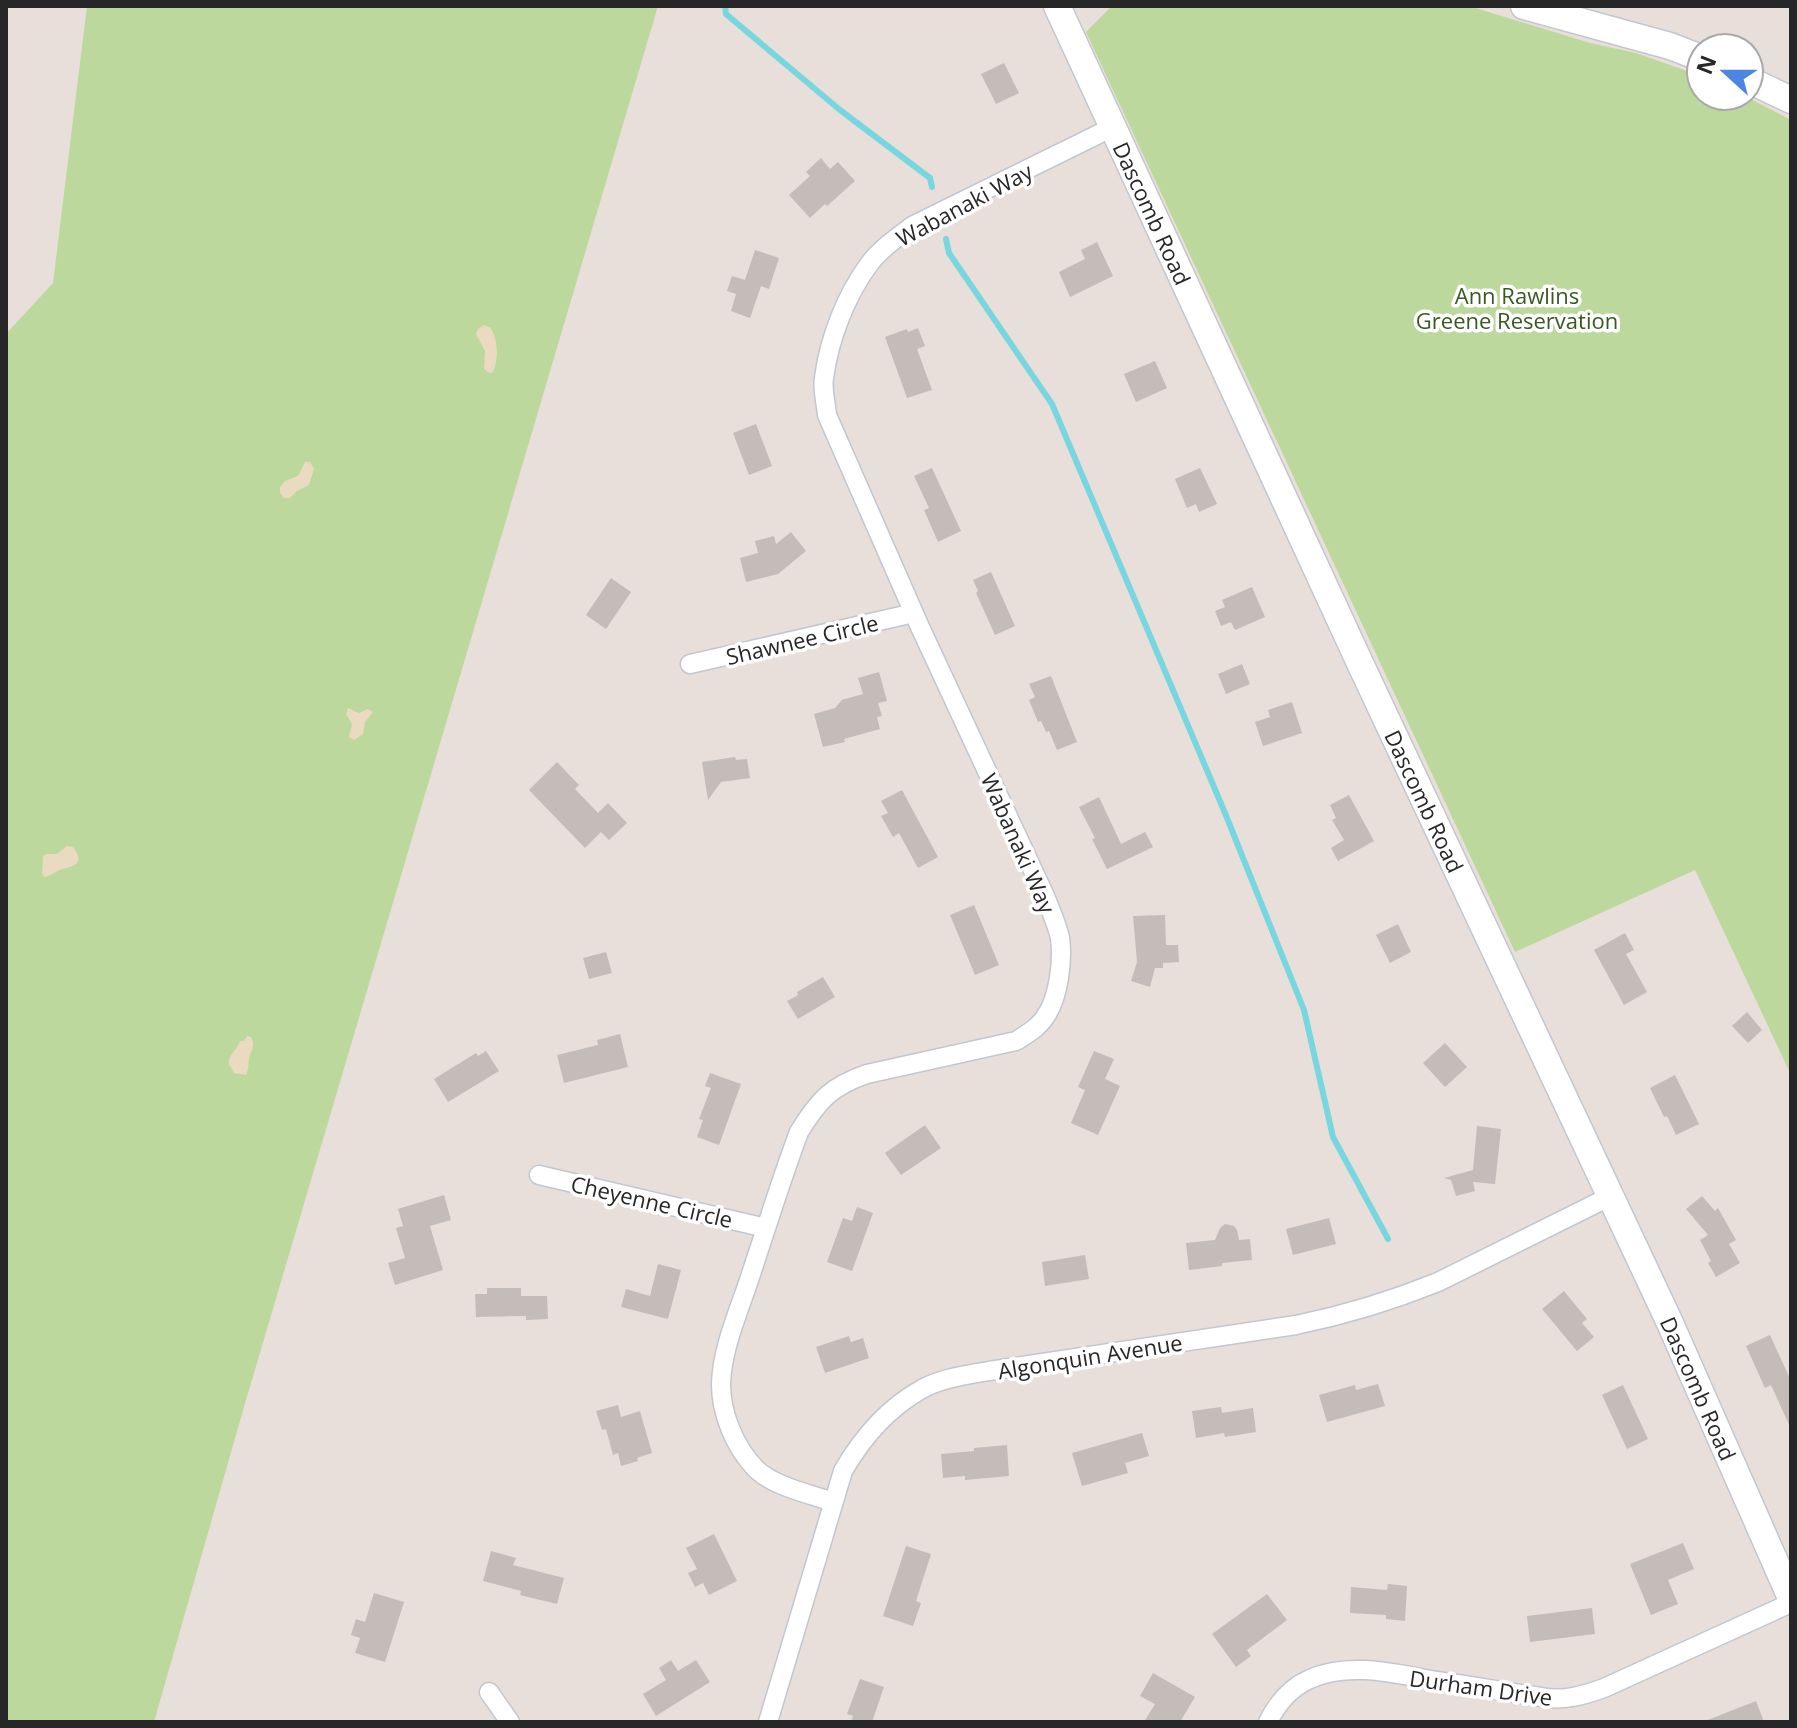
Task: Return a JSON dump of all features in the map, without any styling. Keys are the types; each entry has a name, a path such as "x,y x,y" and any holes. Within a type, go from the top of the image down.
{"main road":[{"name":"Dascomb Road","path":"1057,6 1359,661 1677,1337 1791,1600"},
{"path":"1524,6 1685,52"},
{"path":"1765,88 1791,100"}],"street":[{"name":"Wabanaki Way","path":"833,1502 775,1482 757,1471 732,1432 721,1383 728,1344 799,1132 833,1089 848,1081 867,1074 1016,1041 1047,1015 1061,963 1059,935 1045,896 914,613 827,415 823,381 843,310 858,280 885,247 912,226 1113,127"},
{"name":"Shawnee Circle","path":"690,664 914,613"},
{"name":"Cheyenne Circle","path":"539,1175 766,1228"},
{"name":"Algonquin Avenue","path":"768,1722 843,1471 857,1447 882,1419 924,1388 989,1371 1338,1317 1438,1282 1611,1196"},
{"name":"Durham Drive","path":"1268,1722 1295,1687 1308,1679 1334,1671 1383,1672 1541,1697 1573,1698 1604,1688 1791,1600"},
{"path":"489,1692 510,1722"}],"green space":[{"path":"87,6 658,6 246,1400 154,1722 6,1722 6,334 53,283"},
{"name":"Ann Rawlins Greene Reservation","path":"1112,6 1469,6 1590,43 1636,53 1685,70 1685,112 1765,112 1765,106 1791,120 1791,1075 1695,870 1515,952 1086,32"}],"sand":[{"path":"484,325 491,328 496,344 496,361 490,373 484,369 485,351 476,334"},
{"path":"305,462 310,462 314,469 309,485 290,498 284,498 280,487 285,481 298,476"},
{"path":"348,708 359,713 368,709 373,712 365,722 363,734 354,740 349,737 352,724 346,714"},
{"path":"67,846 77,852 77,863 44,877 43,856 57,854"},
{"path":"251,1037 253,1046 247,1073 234,1073 229,1064 230,1058 240,1041"}],"building":[{"path":"1004,63 1019,93 996,104 981,74"},
{"path":"821,158 830,169 838,162 855,181 810,218 789,195 810,176 806,172"},
{"path":"1097,242 1113,276 1070,297 1059,272 1085,259 1081,250"},
{"path":"755,250 779,258 769,289 761,286 750,318 731,311 736,294 727,291 732,276 745,280"},
{"path":"918,328 925,346 917,349 932,390 907,398 885,337"},
{"path":"1155,361 1167,388 1136,402 1124,374"},
{"path":"756,424 772,466 749,475 733,433"},
{"path":"932,468 961,531 938,542 924,510 929,508 914,476"},
{"path":"1200,468 1217,504 1199,512 1196,504 1187,508 1175,479"},
{"path":"791,532 806,551 778,574 746,582 740,558 758,553 755,541 774,536 776,544"},
{"path":"991,572 1015,626 995,635 973,580"},
{"path":"611,578 631,592 606,629 586,615"},
{"path":"1252,587 1265,617 1235,630 1231,622 1221,626 1215,611 1225,607 1222,600"},
{"path":"1242,664 1250,684 1226,694 1218,674"},
{"path":"879,672 887,701 878,703 882,716 877,717 880,729 823,747 814,714 863,694 858,678"},
{"path":"1051,676 1077,742 1057,750 1049,731 1046,732 1041,721 1038,722 1029,700 1035,697 1029,684"},
{"path":"1292,702 1302,733 1263,746 1255,722 1270,717 1268,710"},
{"path":"735,757 736,760 747,759 750,778 721,782 708,800 702,762"},
{"path":"557,762 579,785 575,789 598,813 608,803 627,823 609,840 601,832 585,848 529,790"},
{"path":"902,790 938,857 918,868 899,833 893,837 881,816 888,813 881,801"},
{"path":"1349,795 1374,841 1338,861 1331,848 1344,840 1332,820 1336,818 1330,805"},
{"path":"1099,797 1121,844 1145,832 1153,847 1107,869 1079,807"},
{"path":"974,905 999,965 975,975 950,915"},
{"path":"1165,915 1166,945 1178,945 1179,962 1163,963 1163,968 1155,968 1150,987 1131,981 1137,962 1133,916"},
{"path":"1398,924 1411,952 1390,963 1376,935"},
{"path":"1625,933 1634,950 1626,954 1647,992 1624,1005 1594,950"},
{"path":"606,952 612,973 589,979 583,958"},
{"path":"823,977 835,997 798,1019 787,1001"},
{"path":"1747,1012 1762,1030 1748,1043 1732,1026"},
{"path":"620,1034 628,1067 564,1083 557,1055 598,1045 597,1040"},
{"path":"1445,1043 1467,1067 1445,1087 1423,1063"},
{"path":"486,1051 499,1071 448,1102 434,1079 476,1053 478,1056"},
{"path":"1094,1051 1114,1059 1105,1079 1120,1086 1098,1135 1071,1123 1085,1090 1078,1087"},
{"path":"710,1073 741,1084 719,1145 697,1137 703,1120 699,1119 711,1088 705,1086"},
{"path":"1675,1075 1699,1124 1676,1135 1650,1088"},
{"path":"925,1125 941,1148 901,1175 885,1153"},
{"path":"1477,1126 1501,1129 1495,1184 1473,1182 1475,1191 1456,1196 1451,1180 1444,1178 1473,1170"},
{"path":"444,1195 451,1220 430,1226 443,1270 395,1285 388,1263 405,1258 396,1228 403,1226 398,1209"},
{"path":"1702,1196 1715,1211 1718,1208 1736,1240 1729,1244 1740,1263 1716,1277 1700,1240 1708,1235 1686,1209"},
{"path":"857,1207 873,1213 852,1271 827,1262 843,1218 852,1221"},
{"path":"1329,1218 1336,1244 1293,1255 1286,1229"},
{"path":"1225,1224 1234,1226 1239,1240 1250,1239 1252,1260 1189,1270 1186,1243 1215,1240"},
{"path":"1085,1255 1089,1279 1045,1286 1042,1262"},
{"path":"658,1264 681,1270 668,1319 621,1307 626,1289 650,1296"},
{"path":"487,1288 521,1288 521,1296 547,1296 548,1319 476,1317 475,1294 487,1294"},
{"path":"1564,1291 1587,1319 1582,1323 1594,1337 1577,1351 1542,1309"},
{"path":"1770,1335 1791,1381 1791,1429 1771,1385 1765,1388 1746,1346"},
{"path":"849,1336 851,1342 863,1338 869,1358 825,1373 816,1347"},
{"path":"1378,1384 1385,1406 1327,1422 1319,1395 1355,1385 1356,1390"},
{"path":"1623,1385 1648,1439 1627,1449 1602,1395"},
{"path":"618,1405 621,1417 640,1411 652,1453 621,1466 618,1453 613,1455 606,1429 602,1430 596,1411"},
{"path":"1221,1407 1222,1413 1253,1408 1256,1432 1196,1438 1192,1411"},
{"path":"1142,1433 1149,1456 1125,1463 1128,1473 1082,1486 1072,1453"},
{"path":"1007,1445 1009,1476 965,1480 965,1476 943,1478 941,1454"},
{"path":"714,1534 737,1581 709,1595 703,1583 695,1587 688,1573 697,1569 686,1548"},
{"path":"1683,1543 1694,1569 1668,1580 1678,1604 1651,1615 1630,1564"},
{"path":"906,1546 931,1554 916,1601 921,1603 913,1626 883,1616"},
{"path":"491,1551 516,1558 513,1565 564,1578 557,1604 483,1581"},
{"path":"1388,1584 1407,1586 1405,1621 1386,1619 1386,1615 1350,1613 1351,1587 1387,1590"},
{"path":"374,1593 404,1602 385,1662 355,1653 360,1638 351,1635 356,1619 365,1622"},
{"path":"1267,1594 1287,1620 1247,1650 1251,1656 1236,1667 1212,1634"},
{"path":"1592,1608 1595,1634 1530,1642 1527,1616"},
{"path":"671,1660 678,1671 696,1660 710,1682 656,1716 643,1694 666,1680 659,1668"},
{"path":"1153,1673 1195,1697 1180,1722 1144,1722 1155,1704 1140,1696"},
{"path":"860,1679 884,1687 872,1722 851,1722 853,1716 847,1714"},
{"path":"1756,1701 1764,1722 1705,1722 1705,1721"}],"waterway":[{"path":"725,6 726,14 840,110 930,178 932,187"},
{"path":"946,239 949,253 1052,404 1225,813 1304,1010 1333,1137 1388,1239"}]}
